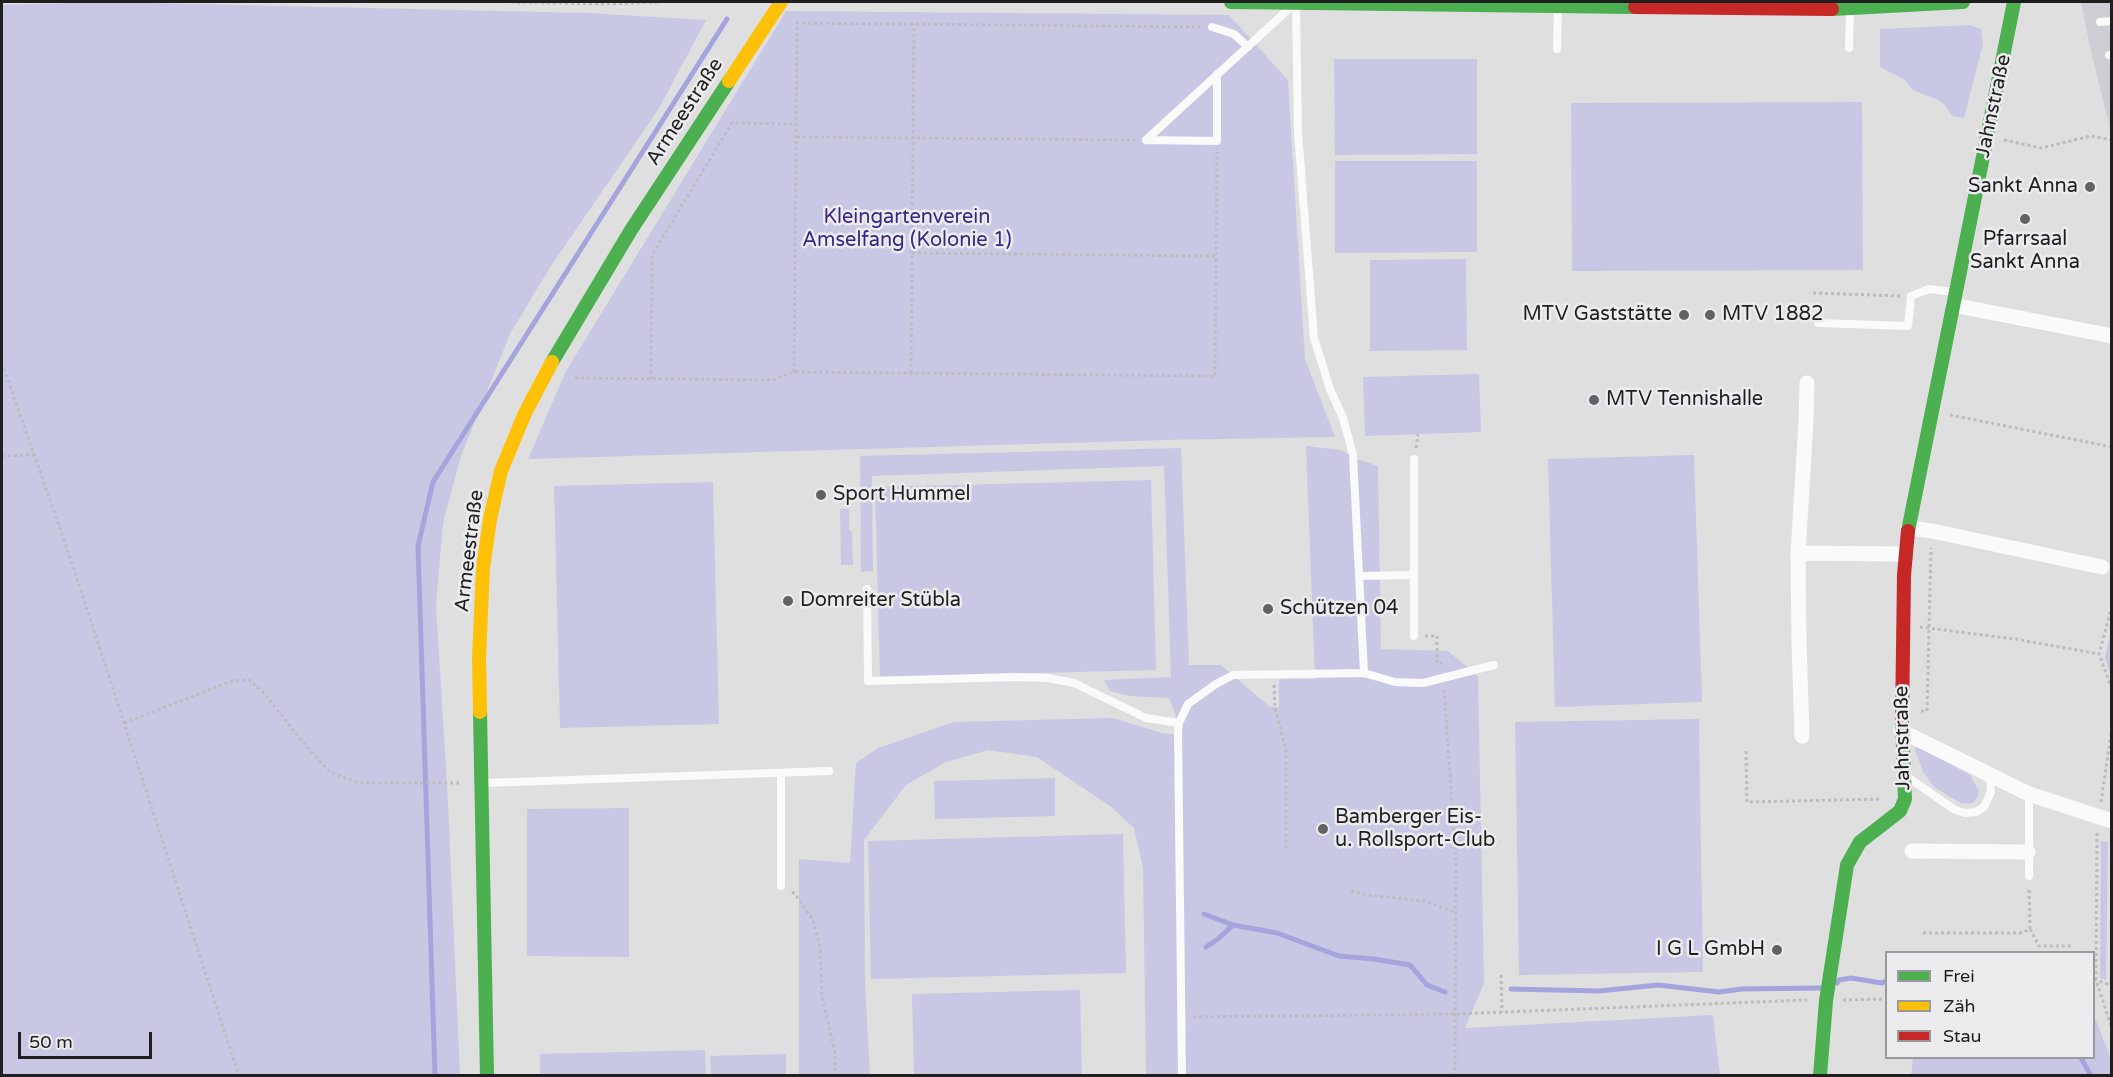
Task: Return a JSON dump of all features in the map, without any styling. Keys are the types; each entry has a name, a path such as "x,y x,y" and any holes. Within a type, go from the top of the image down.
{"street":[{"name":"Armeestraße","path":"487,1076 479,658 483,568 490,519 501,471 525,412 557,353 631,230 781,2"},
{"path":"1231,2 1558,6 1789,5 1850,9 1963,2"},
{"name":"Jahnstraße","path":"1820,1076 1826,1000 1847,866 1860,842 1900,811 1905,799 1901,711 1905,554 1908,528 2014,2"},
{"path":"1954,299 2112,336"},
{"path":"1802,736 1798,553 1807,383"},
{"path":"1908,528 2102,567"},
{"path":"1798,553 1905,554"},
{"path":"1901,731 2029,794 2105,820"},
{"path":"1912,851 2028,852"}],"lane":[{"path":"1146,140 1296,3"},
{"path":"1296,3 1298,132 1314,338 1330,389 1343,418 1353,455 1364,673"},
{"path":"1557,49 1558,6"},
{"path":"1850,9 1850,48"},
{"path":"2100,22 2112,21"},
{"path":"1212,27 1234,34 1248,47"},
{"path":"1146,140 1217,141 1217,74"},
{"path":"1818,323 1908,326 1911,297 1929,289 1954,299"},
{"path":"1414,459 1414,636"},
{"path":"1359,576 1414,575"},
{"path":"867,589 868,681 1048,678 1074,683 1146,717 1179,723"},
{"path":"1182,1076 1179,723 1188,705 1201,693 1233,675 1364,673 1395,682 1423,683 1494,665"},
{"path":"481,783 829,771"},
{"path":"781,773 781,886"},
{"path":"1905,776 1955,810 1965,813 1976,812 1984,807 1991,792 1990,776"},
{"path":"2029,794 2029,876"}],"path":[{"path":"511,2 606,4 660,2"},
{"path":"794,372 797,23 1212,27"},
{"path":"910,373 914,24"},
{"path":"651,379 652,255 732,123 796,124"},
{"path":"1987,137 2041,148 2091,136 2112,140"},
{"path":"796,137 1146,140"},
{"path":"575,378 773,380 794,372 1215,376 1217,141"},
{"path":"912,253 1216,256"},
{"path":"1813,293 1911,297"},
{"path":"2,363 71,560 239,1076"},
{"path":"1930,411 2112,447"},
{"path":"1418,434 1418,441"},
{"path":"2,456 34,455"},
{"path":"1901,711 1928,711 1928,629 1932,531"},
{"path":"2112,606 2099,654 2112,688"},
{"path":"1928,629 2015,639 2099,654"},
{"path":"1414,636 1437,636 1437,663 1452,664 1456,676"},
{"path":"1273,675 1275,707 1286,750 1286,850"},
{"path":"124,723 232,681 249,680 263,692 306,746 330,771 360,783 481,783"},
{"path":"1438,681 1446,692 1455,861 1455,1076"},
{"path":"2112,727 2105,820 2096,847 2095,980 2112,1029"},
{"path":"1746,752 1747,802 1905,799"},
{"path":"2029,876 2030,929 2039,946 2074,946"},
{"path":"781,886 796,895 813,920 820,947 822,997 835,1052 835,1076"},
{"path":"1351,891 1425,902 1455,912"},
{"path":"1923,933 2022,933 2030,929"},
{"path":"2095,980 2111,986 2112,953"},
{"path":"1501,975 1502,1013"},
{"path":"1181,1017 1502,1013 1885,999"},
{"path":"2108,1021 2112,1017"}],"shaded area":[{"path":"2081,2 2111,2 2111,133 2090,47"}],"green space":[{"path":"107,2 588,13 706,20 658,110 549,269 510,334 461,456 443,523 436,605 448,802 460,1075 2,1075 2,5"},
{"name":"Kleingartenverein Amselfang (Kolonie 1)","path":"786,11 1229,15 1288,80 1305,359 1335,437 528,459 566,371"},
{"path":"1971,25 1981,29 1983,44 1964,118 1952,116 1945,105 1938,100 1913,90 1905,80 1880,67 1880,29"},
{"path":"1334,59 1477,59 1477,154 1335,155"},
{"path":"1862,102 1863,270 1572,271 1571,103"},
{"path":"1335,161 1477,161 1477,252 1335,253"},
{"path":"1466,259 1467,350 1370,351 1370,260"},
{"path":"1479,374 1481,432 1365,436 1363,377"},
{"path":"1306,446 1341,450 1357,459 1378,466 1381,649 1448,651 1478,676 1484,983 1465,1028 1713,1015 1720,1075 1146,1075 1143,868 1134,828 1110,806 1037,757 988,750 946,762 906,785 864,840 865,984 870,1075 799,1075 799,859 850,863 856,763 878,748 954,722 1113,718 1162,733 1183,735 1169,698 1130,696 1110,691 1104,680 1171,677 1164,466 872,476 873,571 861,572 860,456 1181,448 1189,665 1221,665 1270,707 1279,707 1279,679 1315,679"},
{"path":"1694,455 1702,702 1555,707 1548,459"},
{"path":"1151,480 1156,670 880,677 875,487"},
{"path":"713,482 719,724 560,728 554,486"},
{"path":"840,509 849,509 853,565 841,565"},
{"path":"2111,632 2112,677 2105,657"},
{"path":"1699,719 1703,972 1519,975 1515,722"},
{"path":"1916,745 1970,775 1979,791 1973,803 1962,804 1934,787 1923,772 1915,749"},
{"path":"1055,778 1055,816 935,819 934,781"},
{"path":"629,808 629,957 527,956 527,809"},
{"path":"1123,834 1126,973 871,979 868,841"},
{"path":"2101,841 2108,842 2106,980 2100,978"},
{"path":"1080,990 1082,1075 914,1075 912,994"},
{"path":"2095,1018 2111,1059 2111,1075 1911,1075 1913,1059 2095,1059"},
{"path":"705,1050 706,1075 540,1075 540,1054"},
{"path":"786,1054 786,1075 711,1075 710,1056"}],"waterway":[{"path":"435,1076 418,546 433,482 727,19"},
{"path":"1204,914 1233,925 1277,933 1339,956 1410,965 1427,985 1445,992"},
{"path":"1206,947 1233,925"},
{"path":"1837,983 1839,980 1851,978 1885,982"},
{"path":"1511,989 1599,991 1658,985 1719,992 1742,989 1821,988"},
{"path":"2082,1059 2091,1076"}],"traffic: fast":[{"path":"1231,2 1635,7"},
{"path":"1832,9 1963,2"},
{"path":"1908,531 2014,2"},
{"path":"552,362 631,230 729,81"},
{"path":"480,712 487,1076"},
{"path":"1820,1076 1826,1001 1847,865 1860,842 1900,811 1905,799 1902,722"}],"traffic: slow":[{"path":"729,81 781,2"},
{"path":"480,712 479,658 483,568 490,519 501,471 525,413 552,362"}],"traffic: jam":[{"path":"1635,7 1832,9"},
{"path":"1902,722 1904,575 1908,531"}],"place":[{"name":"Sankt Anna","path":"2090,187"},
{"name":"Pfarrsaal Sankt Anna","path":"2025,219"},
{"name":"MTV Gaststätte","path":"1684,315"},
{"name":"MTV 1882","path":"1710,315"},
{"name":"MTV Tennishalle","path":"1594,400"},
{"name":"Sport Hummel","path":"821,495"},
{"name":"Domreiter Stübla","path":"788,601"},
{"name":"Schützen 04","path":"1268,609"},
{"name":"Bamberger Eis- u. Rollsport-Club","path":"1323,829"},
{"name":"I G L GmbH","path":"1777,950"}]}
